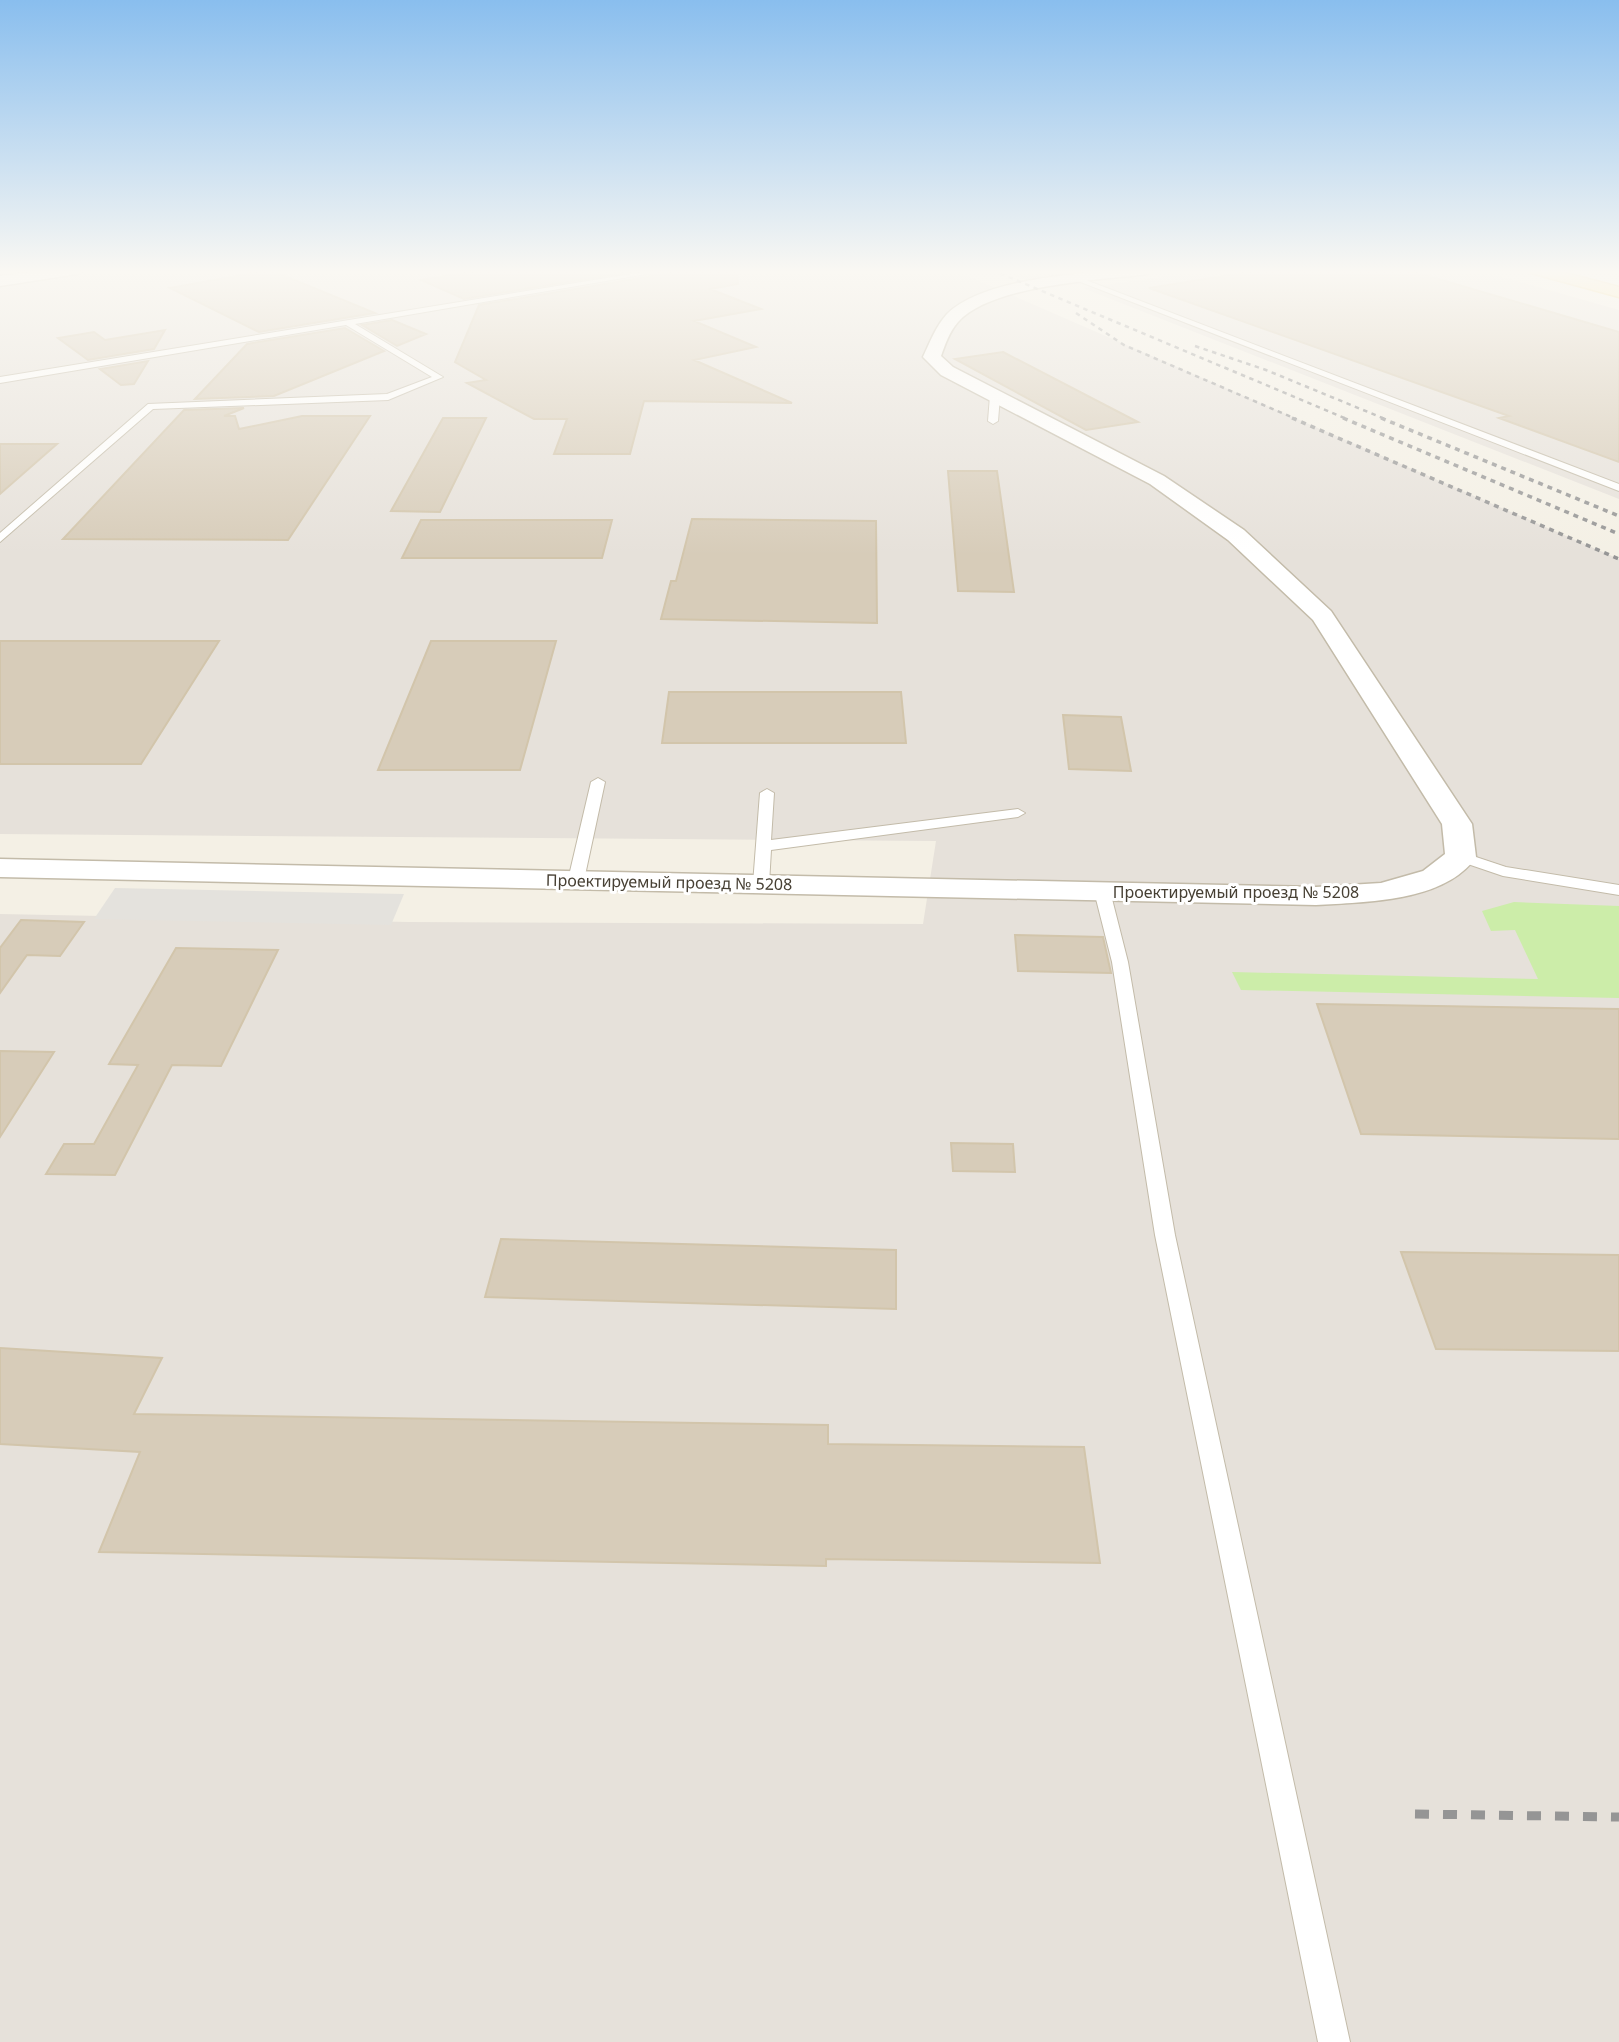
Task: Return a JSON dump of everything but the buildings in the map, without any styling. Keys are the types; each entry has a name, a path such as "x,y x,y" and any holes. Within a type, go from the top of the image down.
{"street":[{"path":"942,365 994,408 1157,480 1236,535 1322,616 1457,824 1461,857"},
{"name":"Проектируемый проезд № 5208","path":"1,870 1316,896 1382,892 1434,878 1461,857"}],"lane":[{"path":"0,380 90,365"},
{"path":"0,539 151,406 388,397 439,377 419,365"},
{"path":"1303,365 1619,488"},
{"path":"576,880 598,782"},
{"path":"761,884 767,793"},
{"path":"763,846 1018,813"},
{"path":"1461,857 1503,871 1619,890"},
{"path":"1102,891 1120,962 1166,1236 1334,2042"}],"shaded area":[{"path":"0,365 1173,365 1619,559 1619,2042 0,2042 0,914 409,922 923,924 936,841 0,834"},
{"path":"1279,365 1619,365 1619,499"},
{"path":"115,888 404,894 391,925 94,919"}],"green space":[{"path":"1514,902 1619,906 1619,998 1241,990 1232,972 1538,979 1515,930 1491,931 1482,911"}],"railway":[{"path":"1171,365 1296,419"},
{"path":"1219,365 1347,419"},
{"path":"1252,365 1385,419"},
{"path":"1292,418 1619,559"},
{"path":"1343,418 1619,534"},
{"path":"1381,418 1619,516"},
{"path":"1415,1814 1619,1817"}]}
